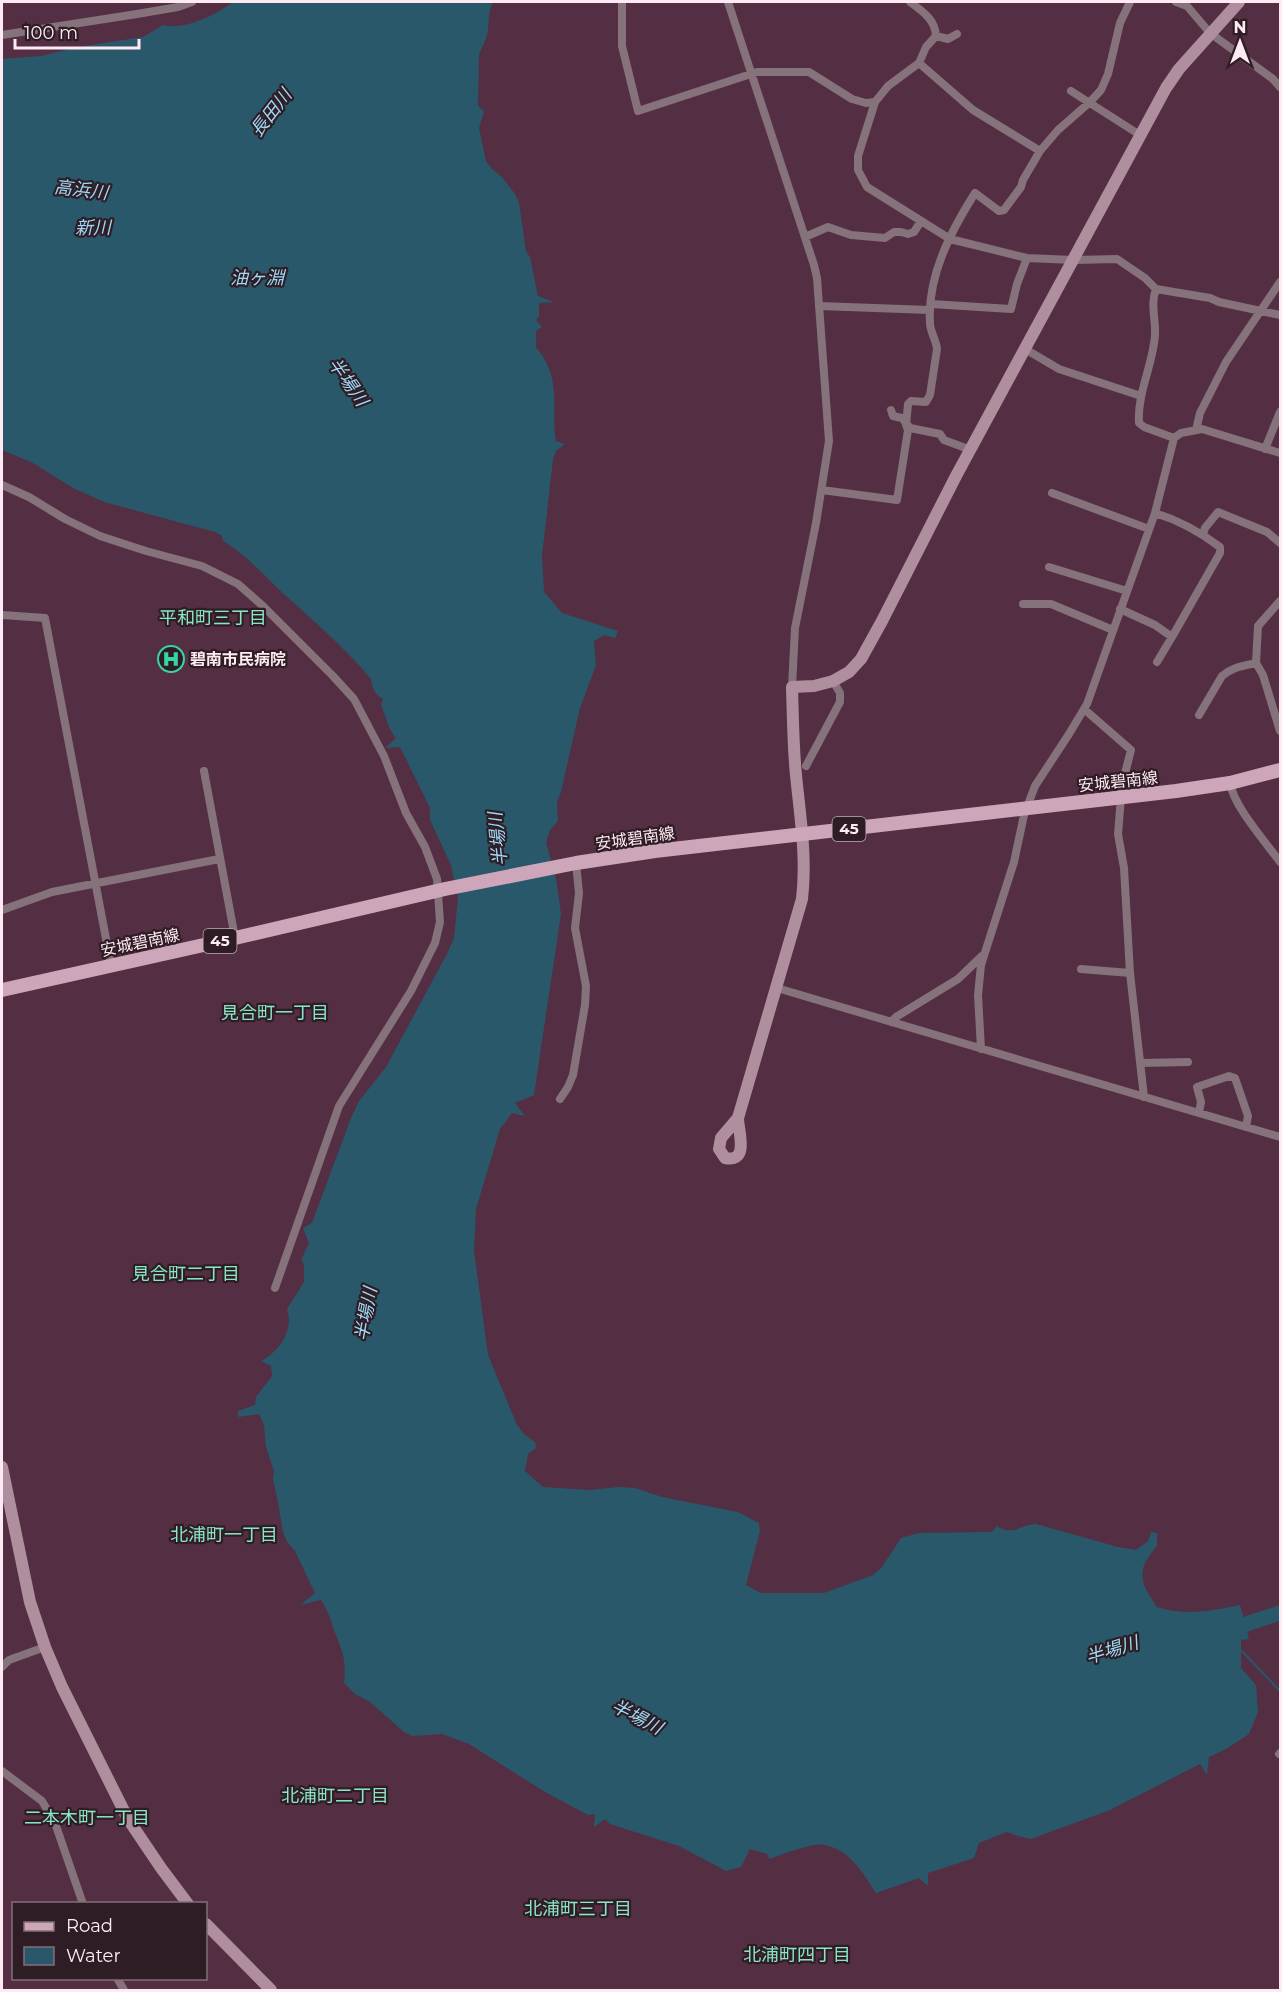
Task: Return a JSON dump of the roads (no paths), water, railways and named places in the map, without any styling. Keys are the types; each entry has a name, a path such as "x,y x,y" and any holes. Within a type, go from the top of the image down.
{"main road":[{"name":"安城碧南線","path":"2,990 442,890 576,863 655,851 1230,783 1281,770"}],"street":[{"path":"2,35 30,32 192,2"},
{"path":"622,2 622,46 638,111 752,73 808,72 852,99 866,103 875,102"},
{"path":"728,2 815,270 829,441 822,490 795,628 792,687 794,757 804,873 802,899 738,1118"},
{"path":"910,2 930,18 936,36"},
{"path":"906,425 908,404 911,401 926,402 930,395 937,349 937,341 931,329 932,288 960,218 975,193 999,211 1004,210 1021,186 1040,151 1058,130 1101,90 1108,74 1120,23 1130,2"},
{"path":"1176,2 1190,4 1210,33 1281,87"},
{"path":"792,687 814,686 833,681 849,672 861,658 970,450 1173,77 1239,2"},
{"path":"936,36 948,39 957,34"},
{"path":"936,36 926,46 919,63 888,86 875,102 858,156 859,175 867,187 950,239 1027,258 1117,259 1145,278 1156,289 1210,298 1260,312 1281,315"},
{"path":"919,63 953,95 973,110 1040,151"},
{"path":"1071,91 1140,135"},
{"path":"805,237 828,227 851,235 885,238 894,232 908,234 914,232 921,221"},
{"path":"819,306 1011,309 1027,258"},
{"path":"1196,430 1200,413 1226,362 1281,282"},
{"path":"1156,289 1153,299 1154,341 1141,396 1139,419 1141,426 1174,438"},
{"path":"1025,349 1059,369 1141,396"},
{"path":"822,490 897,500 908,430 902,418 893,416 891,410"},
{"path":"1264,448 1281,412"},
{"path":"906,425 910,428 940,434 945,440 970,450"},
{"path":"981,1049 978,986 984,953 1016,855 1026,808 1035,786 1084,710 1155,513 1174,438 1180,433 1207,430 1281,453"},
{"path":"2,484 29,496 65,519 100,536 202,566 238,584 263,606 354,699 384,756 406,813 425,846 442,890 440,921 435,943 411,991 339,1106 275,1288"},
{"path":"1052,493 1149,529"},
{"path":"1203,534 1218,512 1267,532 1281,543"},
{"path":"1155,513 1203,534 1220,547 1220,553 1157,662"},
{"path":"1049,567 1127,591"},
{"path":"1281,601 1258,626 1256,663 1263,675 1281,731"},
{"path":"1023,604 1051,604 1113,630"},
{"path":"1120,609 1155,625 1172,636"},
{"path":"2,615 45,618 111,965"},
{"path":"1199,715 1227,671 1256,663"},
{"path":"806,766 841,698 839,688 833,681"},
{"path":"1084,710 1131,750 1122,785 1118,834 1124,868 1130,973 1144,1097"},
{"path":"204,771 235,938"},
{"path":"1230,783 1232,793 1240,806 1281,862"},
{"path":"2,910 52,892 219,859"},
{"path":"560,1099 573,1075 585,1005 586,986 575,928 579,893 576,863"},
{"path":"891,1022 958,979 984,953"},
{"path":"1081,969 1130,973"},
{"path":"777,988 1281,1137"},
{"path":"1140,1063 1188,1062"},
{"path":"1199,1113 1201,1102 1197,1087 1229,1076 1235,1078 1248,1116 1246,1127"},
{"path":"2,1467 30,1602 45,1647 62,1687 128,1818 186,1902"},
{"path":"2,1667 9,1660 45,1647"},
{"path":"2,1771 42,1802 56,1823 82,1902"},
{"path":"207,1925 271,1990"}],"water":[{"name":"油ヶ淵","path":"233,2 493,2 487,36 479,55 478,106 484,111 479,128 486,161 502,177 519,203 526,251 530,257 538,296 554,302 539,303 539,317 536,320 542,327 536,331 536,347 549,369 554,390 556,441 565,444 556,451 553,459 542,556 544,592 562,613 618,631 615,638 604,635 594,641 596,665 580,708 557,801 558,821 550,830 546,843 556,878 561,914 534,1095 515,1103 525,1116 512,1113 500,1129 476,1209 474,1250 488,1355 517,1425 535,1442 536,1448 528,1454 525,1471 543,1487 590,1490 635,1488 662,1497 738,1512 759,1523 760,1531 746,1585 761,1593 824,1593 873,1575 882,1567 901,1538 919,1533 992,1532 997,1526 1012,1530 1036,1524 1136,1550 1148,1541 1151,1532 1157,1533 1157,1546 1146,1562 1142,1576 1146,1590 1157,1607 1188,1612 1209,1611 1240,1605 1249,1639 1241,1640 1241,1668 1256,1685 1258,1712 1249,1734 1209,1757 1207,1775 1200,1764 1110,1810 1031,1839 1007,1832 979,1843 974,1858 928,1873 928,1886 919,1878 876,1893 861,1870 849,1857 825,1845 797,1849 769,1859 767,1854 750,1849 741,1867 726,1871 679,1846 610,1824 605,1819 594,1827 595,1814 588,1815 545,1792 469,1744 442,1734 412,1736 404,1732 344,1683 343,1654 321,1600 300,1605 315,1593 295,1551 287,1542 283,1532 273,1480 274,1471 266,1447 264,1425 259,1414 238,1417 238,1411 255,1405 256,1397 272,1376 271,1366 261,1361 274,1352 287,1332 289,1317 287,1309 304,1282 304,1264 301,1260 309,1243 303,1228 312,1223 351,1118 359,1101 386,1067 454,938 458,898 451,865 430,820 430,808 400,747 385,748 396,738 389,727 381,705 383,699 374,691 371,679 340,646 256,566 223,541 222,536 215,532 104,502 73,488 33,463 2,450 2,59 41,56 78,47 143,37 163,25 190,24 219,12"}],"waterway":[{"name":"半場川","path":"1228,1634 1249,1623 1280,1613"},
{"path":"1239,1648 1280,1691"}],"place":[{"name":"碧南市民病院","path":"171,659"}],"district":[{"name":"平和町三丁目","path":"213,618"},
{"name":"見合町一丁目","path":"275,1013"},
{"name":"見合町二丁目","path":"186,1274"},
{"name":"北浦町一丁目","path":"224,1535"},
{"name":"北浦町二丁目","path":"335,1796"},
{"name":"二本木町一丁目","path":"87,1818"},
{"name":"北浦町三丁目","path":"578,1909"},
{"name":"北浦町四丁目","path":"797,1955"}],"water label":[{"name":"長田川","path":"271,113"},
{"name":"高浜川","path":"81,190"},
{"name":"新川","path":"93,228"}]}
